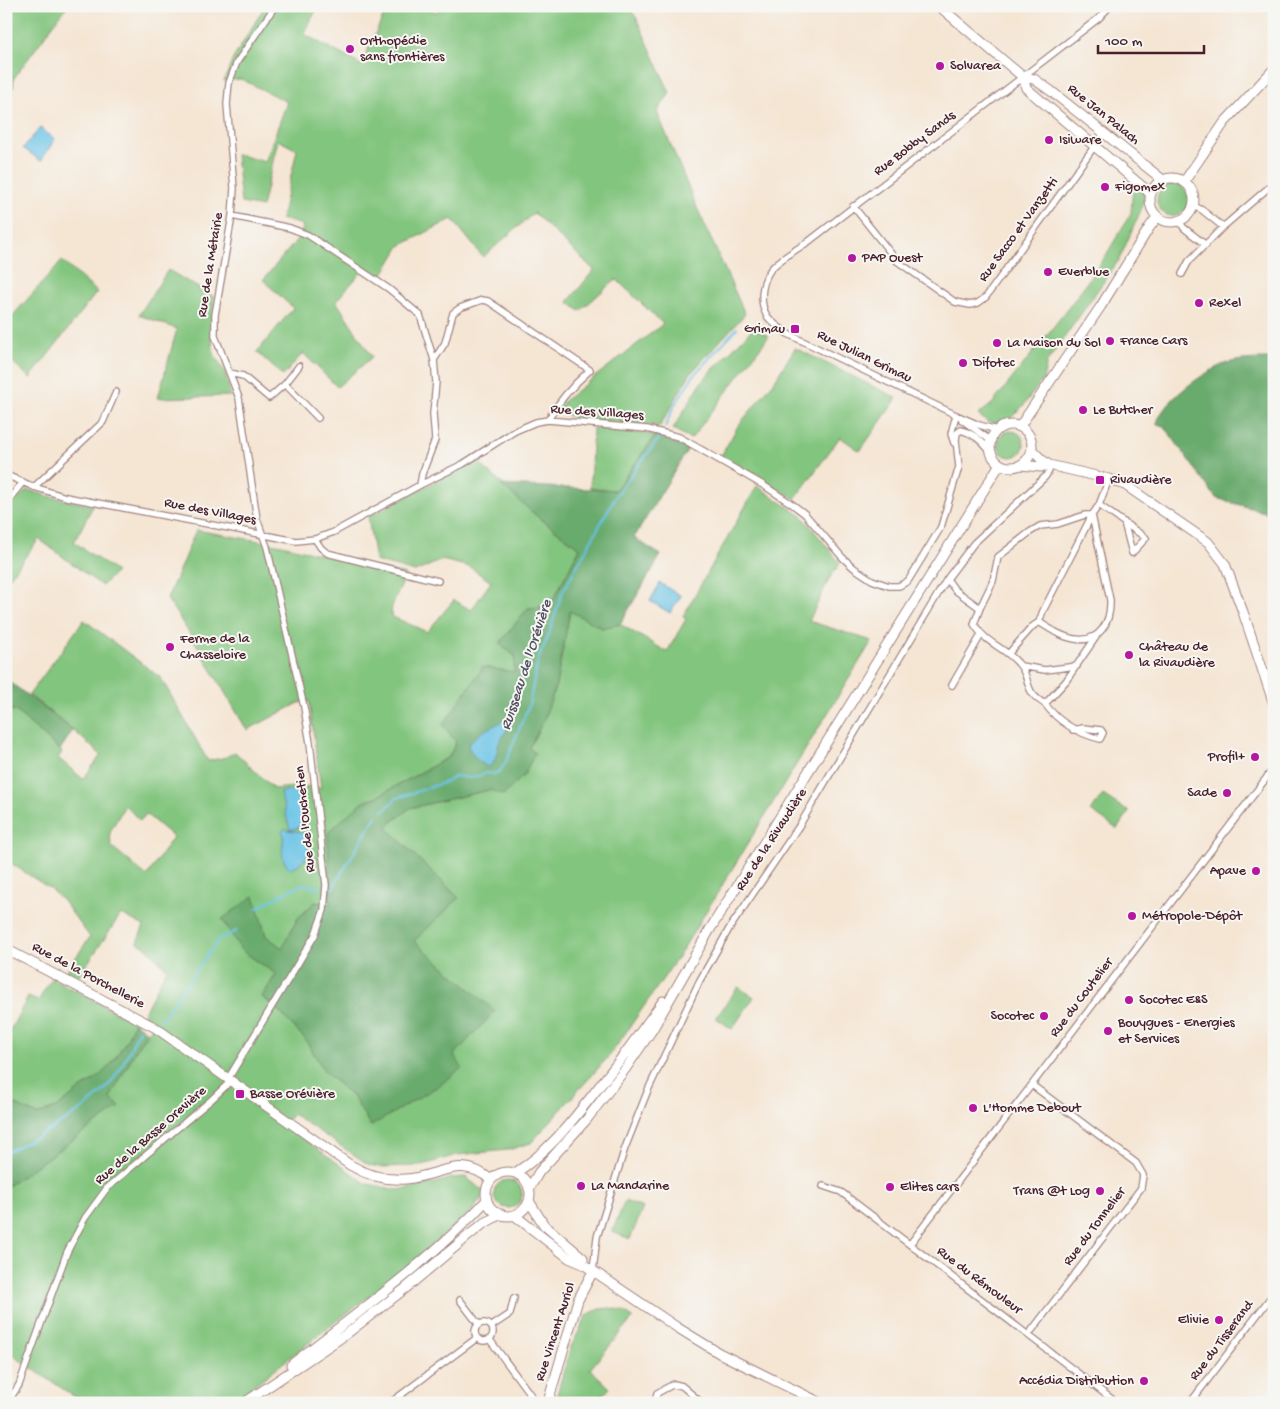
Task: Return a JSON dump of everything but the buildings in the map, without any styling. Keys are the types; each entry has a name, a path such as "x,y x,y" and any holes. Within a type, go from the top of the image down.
{"main road":[{"name":"Rue Jan Palach","path":"939,6 1023,76 1034,79 1051,91 1163,180"},
{"path":"1184,182 1224,123 1274,69"},
{"name":"Rue Jan Palach","path":"1023,76 1026,88 1151,194"},
{"path":"1172,178 1184,182 1193,192 1194,206 1188,216 1179,222 1168,222 1157,217 1150,204 1151,194 1156,186 1163,180 1172,178"},
{"path":"1020,426 1101,306 1157,217"},
{"path":"1021,465 1027,460 1032,450 1032,442 1029,434 1020,426 1008,424 997,430 990,440 990,451 1000,464 1008,467 1021,465 1049,466 1109,479 1132,489 1208,542 1225,564 1274,704"},
{"path":"1032,450 1049,466"},
{"path":"529,1189 539,1172 587,1119 652,1030 692,960 1000,464"},
{"name":"Rue de la Porchellerie","path":"6,949 156,1028 350,1165 368,1174 383,1178 404,1179 466,1166 482,1173 491,1180"},
{"path":"515,1173 533,1162 580,1111 692,960"},
{"path":"514,1215 526,1207 529,1201 529,1189 525,1180 515,1173 506,1172 498,1174 491,1180 486,1191 487,1200 492,1209 501,1214 514,1215 568,1258 583,1264 678,1328 719,1353 821,1403"},
{"path":"244,1403 434,1252 487,1200"},
{"path":"529,1201 540,1221 583,1258 583,1264"},
{"path":"264,1388 284,1377 345,1335 406,1288 483,1224 501,1214"},
{"name":"Rue Vincent Auriol","path":"545,1402 578,1300 593,1271"}],"street":[{"name":"Rue de la Métairie","path":"263,535 257,519 239,398 215,336 216,308 232,216 234,188 227,104 229,83 237,62 275,6"},
{"name":"Rue Bobby Sands","path":"766,314 762,298 764,281 774,266 808,242 1099,18 1110,6"},
{"name":"Rue Sacco et Vanzetti","path":"853,206 897,262 955,302 970,305 978,303 986,297 1104,134"},
{"path":"1182,274 1189,261 1223,227 1274,183"},
{"path":"1194,206 1223,227"},
{"path":"232,216 282,225 308,235 390,289 420,315 434,360 436,382 433,414 435,440 422,474 420,485"},
{"path":"1179,222 1206,245"},
{"path":"434,360 445,342 453,313 460,308 482,300 488,301 590,370 571,387 548,420"},
{"name":"Rue Julian Grimau","path":"766,314 775,325 788,334 956,415 997,430"},
{"path":"230,373 243,376 269,398 285,384 300,366"},
{"path":"285,384 318,418"},
{"path":"34,487 103,422 116,392"},
{"path":"956,415 951,434 957,449"},
{"name":"Rue Julian Grimau","path":"956,415 990,440"},
{"name":"Rue des Villages","path":"6,475 34,487 66,497 296,541 314,539 334,532 463,464 515,431 536,422 548,420 647,429 679,437 792,504 805,514 854,568 872,580 899,586 908,581 940,527 959,467 957,449"},
{"path":"957,449 957,433 961,430 974,436 990,451"},
{"name":"Rue de la Rivaudière","path":"593,1271 598,1237 625,1148 648,1090 700,980 729,929 799,826 947,579 974,543 1045,477 1049,471 1049,466"},
{"path":"1009,653 1033,626 1039,622 1092,515 1099,505 1109,479"},
{"path":"6,503 23,482"},
{"path":"1099,505 1124,522 1146,538 1132,553 1124,522"},
{"path":"1073,730 1057,718 1045,704 1031,694 1021,666 1009,653 981,635 974,624 993,581 998,558 1040,526 1063,523 1084,515 1092,515"},
{"path":"1045,704 1066,681 1109,620 1110,600 1092,515"},
{"name":"Rue de l'Ouchetien","path":"230,1080 315,934 324,910 326,885 310,743 304,707 263,535"},
{"path":"314,539 327,553 438,581"},
{"path":"947,579 955,590 980,608"},
{"path":"1039,622 1057,632 1076,639 1096,637"},
{"path":"952,685 981,635"},
{"path":"1021,666 1044,670 1077,666"},
{"name":"Rue du Coutelier","path":"910,1244 1274,768"},
{"name":"Rue de la Basse Orevière","path":"7,1403 19,1385 67,1252 85,1218 107,1188 211,1100 230,1080"},
{"name":"Rue du Tonnelier","path":"1029,1334 1141,1188 1143,1175 1136,1163 1032,1085"},
{"name":"Rue du Rémouleur","path":"823,1186 842,1192 1117,1403"},
{"name":"Rue du Tisserand","path":"1190,1403 1274,1294"},
{"path":"492,1326 510,1314 514,1298"},
{"path":"460,1300 479,1325"},
{"path":"486,1323 492,1326 494,1334 490,1340 483,1341 477,1338 475,1331 479,1325 486,1323"},
{"path":"390,1403 477,1338"},
{"path":"490,1340 534,1401 545,1402"},
{"path":"655,1403 657,1393 674,1384 682,1386 702,1403"}],"green space":[{"path":"6,6 67,6 14,78 13,88 6,83"},
{"path":"265,6 318,6 304,34 361,65 388,6 418,6 436,12 441,6 627,6 636,17 670,93 657,112 698,210 745,314 690,374 660,426 579,419 556,411 565,400 663,324 616,279 580,311 568,302 594,270 534,213 483,257 452,219 400,246 380,279 364,269 336,301 372,357 337,387 303,353 283,376 257,352 293,308 263,280 301,235 303,225 281,219 297,150 278,140 262,207 241,203 236,154 265,162 287,102 241,79 224,81 233,59"},
{"path":"1133,184 1144,193 1144,203 1119,260 1047,362 1043,379 1024,405 1011,418 995,423 988,422 978,415 992,404 1066,311 1105,257 1131,213"},
{"path":"1173,184 1185,188 1189,200 1185,212 1173,216 1161,212 1157,200 1161,188"},
{"path":"62,261 97,292 30,378 6,356 6,323"},
{"path":"168,270 214,297 211,336 214,354 225,372 231,396 158,398 177,329 139,315"},
{"path":"753,328 769,336 691,439 673,429 702,381"},
{"path":"795,348 897,398 860,451 840,437 795,499 721,456 738,426 774,382"},
{"path":"1274,359 1274,515 1216,498 1164,426 1157,424 1160,415 1176,396 1211,370 1236,361"},
{"path":"593,428 656,435 616,490 590,488"},
{"path":"1011,431 1020,435 1024,444 1020,453 1011,457 1002,453 998,444 1002,435"},
{"path":"656,435 688,449 634,538 661,555 620,624 602,628 570,611 556,685 544,719 529,748 535,753 524,775 504,795 489,790 410,808 386,827 459,898 414,941 495,1011 454,1055 462,1068 440,1085 371,1126 353,1097 325,1072 305,1039 276,1008 262,997 276,974 241,950 222,919 254,896 266,936 282,948 298,918 315,902 330,905 328,832 361,803 378,796 449,757 456,742 443,725 483,667 514,672 515,656 499,644 528,608 540,607 552,602 580,548 538,517 501,485 615,490"},
{"path":"476,460 538,517 580,548 552,602 540,607 528,608 500,644 515,656 514,673 456,742 449,757 378,796 361,803 331,893 330,906 315,902 298,918 282,948 266,936 254,897 241,950 276,974 262,997 276,1008 305,1039 325,1072 353,1097 371,1126 461,1068 453,1055 414,941 459,898 386,827 410,808 489,790 528,749 544,719 556,685 570,611 602,628 620,624 667,652 686,619 683,616 757,486 803,517 840,563 828,581 809,621 872,641 680,954 611,1054 531,1143 508,1150 457,1155 419,1166 380,1167 369,1165 293,1114 284,1125 367,1184 398,1190 452,1178 466,1177 483,1191 481,1199 473,1210 403,1270 231,1403 84,1403 6,1351 6,1187 120,1106 109,1098 139,1044 156,1022 143,1014 167,969 148,949 137,942 144,926 121,914 77,979 65,973 90,937 63,901 49,888 6,860 6,711 15,710 62,752 58,758 83,779 101,755 29,695 84,620 161,678 208,761 226,757 235,752 274,789 304,786 321,788 309,701 299,703 247,730 197,645 167,599 196,530 282,545 406,575 392,606 391,616 427,632 454,600 471,610 491,582 470,567 442,560 415,572 375,561 368,517","holes":["125,805 140,821 146,814 173,837 147,876 111,846 110,832"]},
{"path":"27,490 93,506 74,542 116,572 102,586 39,539 6,582 6,510"},
{"path":"6,679 73,730 60,750 15,710 6,711"},
{"path":"1103,795 1129,812 1117,829 1091,811"},
{"path":"52,978 134,1022 128,1038 112,1063 96,1079 58,1107 37,1115 6,1100 6,1038 28,997 38,1001"},
{"path":"738,987 754,997 732,1029 716,1018"},
{"path":"134,1022 148,1033 139,1044 110,1098 120,1107 6,1187 6,1100 37,1115 58,1107 96,1079 112,1063 128,1038"},
{"path":"508,1180 518,1184 522,1194 518,1204 508,1208 498,1204 494,1194 498,1184"},
{"path":"625,1201 643,1208 630,1239 612,1232"},
{"path":"611,1308 623,1311 633,1318 590,1369 610,1388 593,1403 557,1403 556,1398 570,1349 587,1315 599,1309"}],"water":[{"path":"40,128 55,139 41,161 23,148"},
{"path":"660,583 681,596 670,613 650,601"},
{"path":"514,718 499,743 494,761 488,767 481,763 473,755 468,745 489,728"},
{"path":"296,790 304,826 290,830 280,792"},
{"path":"284,829 302,832 307,835 309,855 296,866 290,868 283,858 284,835 282,832"}],"waterway":[{"name":"Ruisseau de l'Orévière","path":"665,427 673,408 693,376 737,328"},
{"name":"Ruisseau de l'Orévière","path":"383,811 397,798 446,782 455,776 471,778 487,773 494,774 500,771 505,764 529,705 538,660 549,634 562,593 617,494 661,436"},
{"name":"Ruisseau de l'Orévière","path":"332,889 376,816"},
{"name":"Ruisseau de l'Orévière","path":"257,908 302,884 320,888"},
{"name":"Ruisseau de l'Orévière","path":"161,1020 219,939 237,931"},
{"name":"Ruisseau de l'Orévière","path":"6,1152 60,1124 97,1097 117,1074 139,1030"}],"place":[{"name":"Orthopédie sans frontières","path":"350,49"},
{"name":"Solvarea","path":"940,66"},
{"name":"Isiware","path":"1049,140"},
{"name":"Figomex","path":"1105,187"},
{"name":"PAP Ouest","path":"852,258"},
{"name":"Everblue","path":"1048,272"},
{"name":"Rexel","path":"1199,303"},
{"name":"Grimau","path":"795,329"},
{"name":"France Cars","path":"1110,341"},
{"name":"La Maison du Sol","path":"997,343"},
{"name":"Difotec","path":"963,363"},
{"name":"Le Butcher","path":"1083,410"},
{"name":"Rivaudière","path":"1100,480"},
{"name":"Ferme de la Chasseloire","path":"170,647"},
{"name":"Château de la Rivaudière","path":"1129,655"},
{"name":"Profil+","path":"1255,757"},
{"name":"Sade","path":"1227,793"},
{"name":"Apave","path":"1256,871"},
{"name":"Métropole-Dépôt","path":"1132,916"},
{"name":"Socotec E&S","path":"1129,1000"},
{"name":"Socotec","path":"1044,1016"},
{"name":"Bouygues - Energies et Services","path":"1108,1031"},
{"name":"Basse Orévière","path":"240,1094"},
{"name":"L'Homme Debout","path":"973,1108"},
{"name":"La Mandarine","path":"581,1186"},
{"name":"Elites cars","path":"890,1187"},
{"name":"Trans @t Log","path":"1100,1191"},
{"name":"Elivie","path":"1219,1320"},
{"name":"Accédia Distribution","path":"1144,1381"}]}
